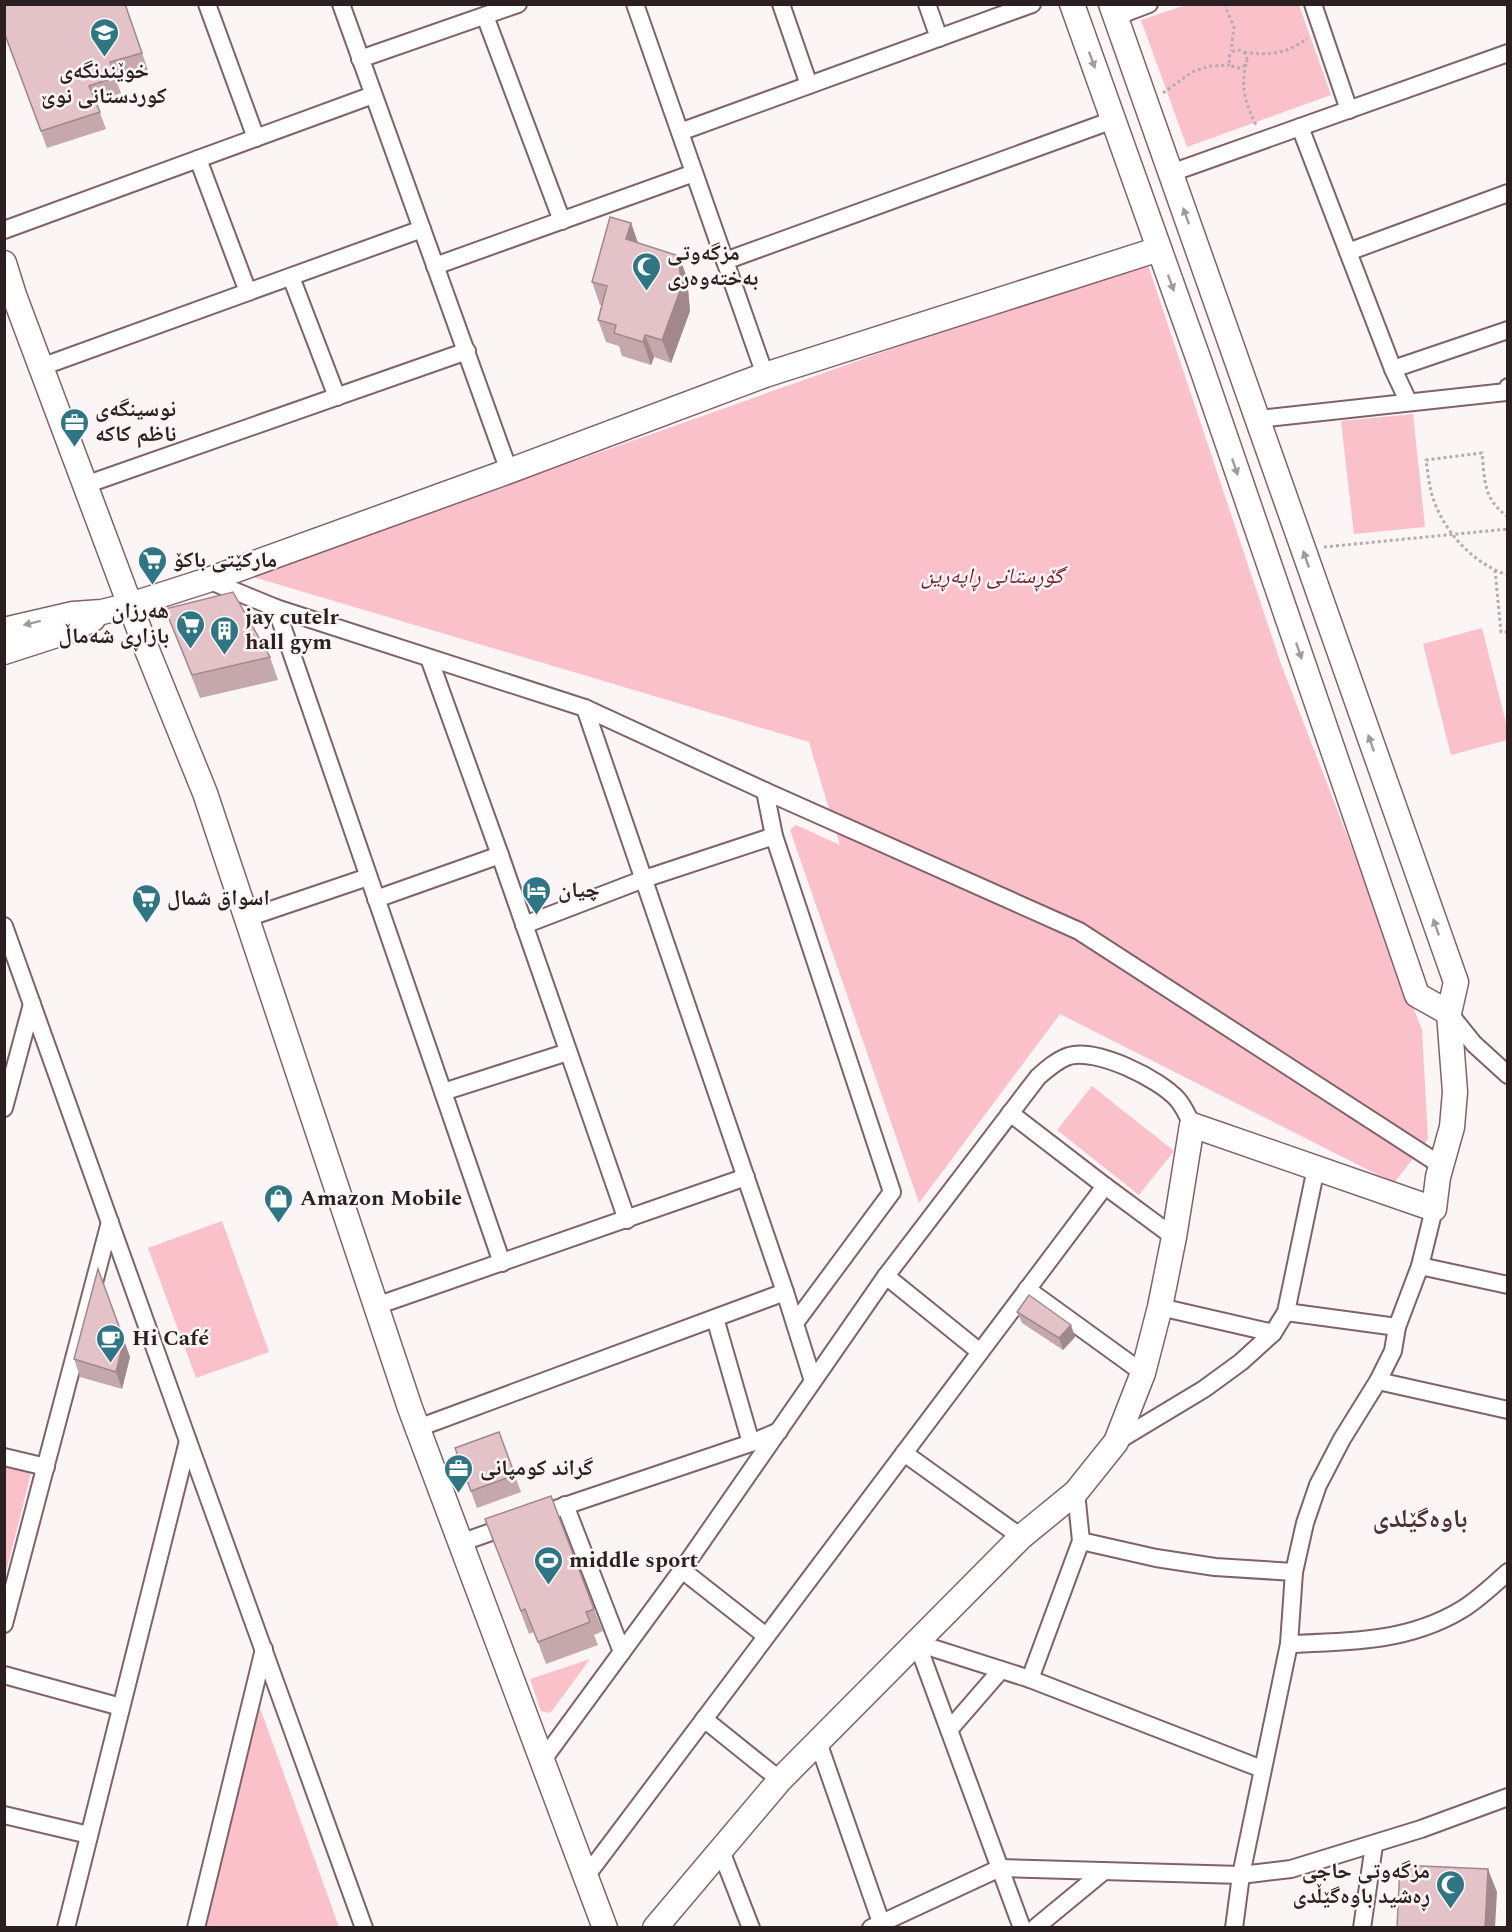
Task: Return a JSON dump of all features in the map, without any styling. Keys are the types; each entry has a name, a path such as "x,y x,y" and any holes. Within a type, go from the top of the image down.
{"street":[{"path":"207,4 256,138"},
{"path":"341,4 508,471"},
{"path":"360,58 518,4"},
{"path":"635,4 765,375"},
{"path":"781,4 809,85"},
{"path":"927,4 939,38"},
{"path":"680,132 1032,4"},
{"path":"1072,4 1201,366 1417,995 1449,1013 1474,1044 1508,1076"},
{"path":"1149,4 1113,11 1456,982 1449,1013 1455,1092 1452,1127 1438,1177 1434,1209 1420,1266 1397,1327 1393,1351 1378,1381 1342,1438 1318,1485 1305,1523 1294,1572 1289,1644 1241,1875 1234,1928"},
{"path":"1313,4 1349,110"},
{"path":"485,16 562,221"},
{"path":"1171,173 1508,53"},
{"path":"4,230 374,95"},
{"path":"725,261 1113,120"},
{"path":"1300,127 1393,369 1408,401"},
{"path":"198,159 248,292"},
{"path":"435,266 694,173"},
{"path":"1348,252 1508,193"},
{"path":"41,367 422,229"},
{"path":"4,630 73,614 102,612 208,580 765,375 1159,249"},
{"path":"4,263 130,605 205,793 418,1428 605,1928"},
{"path":"291,277 337,397"},
{"path":"1393,369 1508,330"},
{"path":"85,485 466,351"},
{"path":"1201,366 1234,352"},
{"path":"1258,419 1506,392 1508,387"},
{"path":"208,580 276,608 585,708 1079,931 1442,1166"},
{"path":"276,608 502,1263"},
{"path":"4,652 81,627 102,612"},
{"path":"429,658 627,1220"},
{"path":"585,708 746,1177 813,1381"},
{"path":"765,791 774,836 892,1192 795,1323"},
{"path":"524,925 644,879 774,836"},
{"path":"376,899 500,855"},
{"path":"247,918 368,877"},
{"path":"4,926 364,1928"},
{"path":"4,1108 32,1004"},
{"path":"443,1092 568,1052"},
{"path":"542,1761 682,1570 886,1276 1038,1077 1052,1065 1069,1056 1086,1054 1122,1065 1165,1089 1178,1100 1192,1125 1174,1236 1160,1307 1143,1373 1116,1442 1076,1492 1022,1537 780,1780 655,1928"},
{"path":"1010,1113 1174,1236"},
{"path":"1192,1125 1434,1209"},
{"path":"1116,1442 1204,1389 1241,1362 1273,1333 1287,1312 1316,1168"},
{"path":"376,1306 746,1177"},
{"path":"587,1875 1105,1186"},
{"path":"4,1624 110,1222"},
{"path":"1420,1266 1508,1285"},
{"path":"886,1276 980,1352"},
{"path":"1027,1289 1143,1373"},
{"path":"418,1428 785,1293"},
{"path":"1160,1307 1273,1333"},
{"path":"1287,1312 1397,1327"},
{"path":"715,1318 751,1443"},
{"path":"1378,1381 1508,1410"},
{"path":"460,1543 780,1431"},
{"path":"66,1928 188,1440"},
{"path":"904,1453 1022,1537"},
{"path":"4,1457 46,1467"},
{"path":"1030,1679 1081,1541 1076,1492"},
{"path":"565,1505 622,1652"},
{"path":"1081,1541 1156,1558 1195,1564 1294,1572"},
{"path":"682,1570 766,1636"},
{"path":"1289,1644 1361,1641 1393,1636 1424,1627 1461,1610 1508,1572"},
{"path":"917,1642 1030,1679 1262,1769"},
{"path":"917,1642 1022,1928"},
{"path":"196,1928 264,1649"},
{"path":"949,1730 1001,1670"},
{"path":"4,1675 121,1707"},
{"path":"704,1719 780,1780"},
{"path":"818,1742 878,1926 1000,1868 1241,1875 1291,1869 1374,1845 1508,1797"},
{"path":"4,1815 89,1835"},
{"path":"1362,1928 1374,1845"},
{"path":"721,1851 751,1928"},
{"path":"1035,1928 1104,1871"}],"path":[{"path":"1224,4 1234,27 1231,52 1228,58 1236,69 1246,64"},
{"path":"1231,52 1237,50 1268,55 1286,52 1322,31"},
{"path":"1244,52 1247,56 1243,80 1244,97 1262,141"},
{"path":"1145,99 1167,92 1192,72 1210,66 1231,65"},
{"path":"1508,517 1494,505 1487,494 1482,453 1426,460 1433,499 1454,534 1468,552 1495,570 1508,575"},
{"path":"1303,549 1508,529"},
{"path":"1495,570 1501,632 1508,632"}],"green space":[{"path":"1186,5 1299,5 1331,95 1187,147 1141,20"},
{"name":"گۆڕستانی ڕاپەڕین","path":"1146,259 1281,664 1422,1030 1428,1139 1394,1183 1060,1014 919,1203 790,830 796,825 840,845 809,742 250,576"},
{"path":"1413,414 1425,527 1354,534 1341,421"},
{"path":"1482,628 1507,727 1507,740 1451,755 1423,644"},
{"path":"1092,1086 1174,1151 1139,1195 1057,1130"},
{"path":"222,1221 269,1352 196,1378 148,1248"},
{"path":"4,1466 31,1473 5,1576"},
{"path":"590,1659 552,1711 548,1713 541,1711 530,1679"},
{"path":"260,1708 339,1927 205,1927"}],"building":[{"path":"4,4 125,4 142,53 110,62 115,77 89,86 100,112 41,131 4,32"},
{"name":"مزگەوتی بەختەوەری","path":"610,217 631,223 626,239 679,256 681,288 662,340 645,335 643,342 614,333 616,325 598,320 607,286 592,282"},
{"name":"jay cutelr hall gym","path":"233,592 270,657 192,675 165,609"},
{"path":"98,1269 124,1340 116,1372 74,1359"},
{"path":"1029,1295 1071,1325 1059,1338 1017,1312"},
{"path":"499,1432 515,1475 471,1491 455,1448"},
{"name":"middle sport","path":"551,1496 594,1609 586,1612 590,1622 538,1642 525,1609 521,1611 485,1519"},
{"path":"1400,1865 1488,1869 1485,1928 1397,1928"}],"place":[{"name":"خوێندنگەی کوردستانی نوێ","path":"104,58"},
{"name":"مزگەوتی بەختەوەری","path":"646,292"},
{"name":"نوسینگەی ناظم کاکە","path":"74,448"},
{"name":"مارکێتی باکۆ","path":"152,586"},
{"name":"هەرزان بازاڕی شەماڵ","path":"190,650"},
{"name":"jay cutelr hall gym","path":"224,656"},
{"name":"چيان","path":"537,916"},
{"name":"اسواق شمال","path":"146,924"},
{"name":"Amazon Mobile","path":"279,1224"},
{"name":"Hi Café","path":"111,1364"},
{"name":"گراند كومپانى","path":"459,1494"},
{"name":"middle sport","path":"548,1586"},
{"name":"مزگەوتی حاجی ڕەشید باوەگێڵدی","path":"1451,1910"}],"district":[{"name":"باوەگێلدی","path":"1420,1519"}]}
